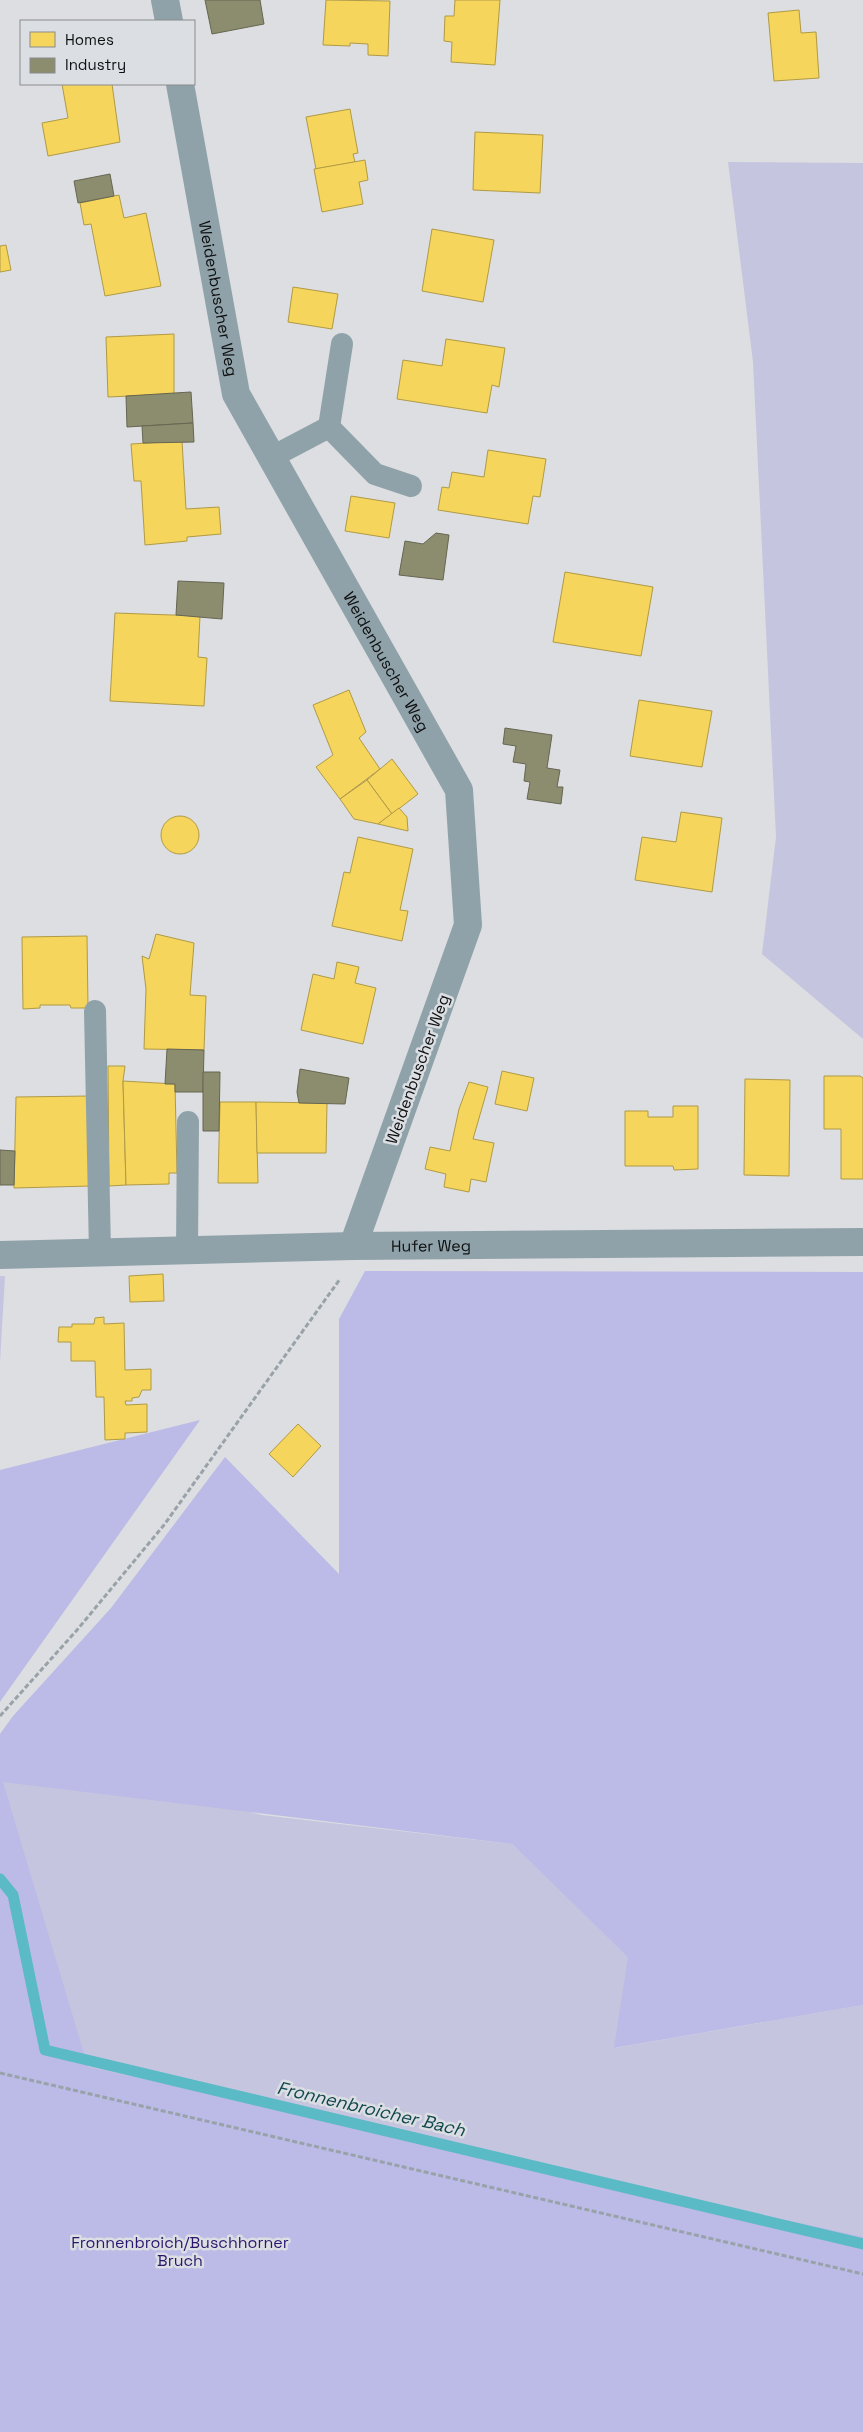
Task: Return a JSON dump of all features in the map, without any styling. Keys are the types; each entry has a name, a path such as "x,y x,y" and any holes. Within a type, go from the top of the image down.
{"street":[{"path":"165,0 169,20"},
{"name":"Weidenbuscher Weg","path":"180,85 236,394 459,790 468,925 353,1246"},
{"name":"Hufer Weg","path":"0,1255 353,1246 863,1242"}],"lane":[{"path":"330,427 342,344"},
{"path":"272,457 330,427"},
{"path":"330,427 375,474 411,486"},
{"path":"95,1011 100,1252"},
{"path":"187,1250 188,1122"}],"path":[{"path":"0,1716 76,1630 164,1525 339,1283 353,1246"},
{"path":"0,2073 863,2274"}],"green space":[{"path":"728,162 863,163 863,1039 762,954 776,837 753,362"},
{"name":"Fronnenbroich/Buschhorner Bruch","path":"365,1271 863,1272 863,2005 614,2048 628,1957 512,1844 3,1782 88,2067 863,2237 863,2432 0,2432 0,1734 13,1716 111,1608 225,1457 339,1574 339,1319"},
{"path":"0,1276 5,1276 0,1362"},
{"path":"200,1420 2,1699 0,1702 0,1470"},
{"name":"Fronnenbroich/Buschhorner Bruch","path":"0,1748 262,1815 512,1844 629,1957 615,2048 863,2005 863,2432 0,2432"}],"building: Homes":[{"path":"326,0 390,1 388,56 368,55 368,44 350,43 350,46 323,45"},
{"path":"455,0 500,0 495,65 451,62 452,42 444,41 445,16 454,16"},
{"path":"799,10 801,33 816,32 819,78 774,81 768,13"},
{"path":"62,85 112,85 120,142 48,156 42,123 68,118"},
{"path":"350,109 358,153 353,154 355,162 316,169 306,117"},
{"path":"475,132 543,135 540,193 473,190"},
{"path":"365,160 368,180 359,182 363,204 322,212 314,169"},
{"path":"119,195 124,218 146,213 161,286 105,296 91,224 84,225 80,203"},
{"path":"432,229 494,240 483,302 422,291"},
{"path":"6,245 11,270 0,272 0,246"},
{"path":"293,287 338,294 332,329 288,322"},
{"path":"174,334 174,394 108,397 106,337"},
{"path":"446,339 505,348 499,387 492,385 487,413 397,399 403,360 442,366"},
{"path":"182,441 186,509 219,507 221,534 187,537 187,541 145,545 141,481 134,481 131,444"},
{"path":"488,450 546,459 540,497 533,496 528,524 438,510 442,487 449,488 452,472 484,477"},
{"path":"351,496 395,503 389,538 345,531"},
{"path":"565,572 653,587 641,656 553,642"},
{"path":"115,613 200,616 198,657 207,658 204,706 110,701"},
{"path":"349,690 366,732 359,738 380,769 340,799 316,767 333,755 313,705"},
{"path":"639,700 712,711 702,767 630,756"},
{"path":"392,759 418,794 392,814 367,780"},
{"path":"367,780 392,814 378,824 354,819 340,799"},
{"path":"399,808 407,817 408,831 378,824"},
{"path":"681,812 722,818 712,892 635,880 642,837 676,842"},
{"path":"180,816 194,821 199,835 194,849 180,854 166,849 161,835 166,821"},
{"path":"358,837 413,849 400,910 408,911 402,941 332,926 344,872 350,873"},
{"path":"156,934 194,943 190,995 206,996 204,1050 144,1049 146,989 142,956 149,959"},
{"path":"87,936 88,1008 71,1008 70,1005 40,1005 40,1008 23,1009 22,937"},
{"path":"337,962 359,967 355,983 376,988 363,1044 301,1030 313,974 334,979"},
{"path":"108,1066 125,1066 123,1081 126,1185 109,1186"},
{"path":"502,1071 534,1078 527,1111 495,1104"},
{"path":"824,1076 860,1076 863,1078 863,1179 841,1179 841,1129 824,1129"},
{"path":"745,1079 790,1080 789,1176 744,1175"},
{"path":"123,1081 175,1084 177,1173 169,1173 169,1184 126,1185"},
{"path":"469,1082 488,1087 473,1139 494,1143 486,1182 471,1179 469,1192 444,1187 446,1174 425,1169 430,1147 450,1151 459,1109"},
{"path":"90,1096 91,1186 14,1188 16,1097"},
{"path":"220,1102 256,1102 258,1183 218,1183"},
{"path":"256,1102 327,1103 326,1153 257,1153"},
{"path":"673,1106 698,1106 698,1169 674,1170 673,1166 625,1166 625,1111 648,1111 648,1117 673,1117"},
{"path":"163,1274 164,1301 130,1302 129,1276"},
{"path":"104,1317 104,1324 124,1323 125,1370 151,1369 151,1390 142,1390 139,1397 132,1398 132,1401 125,1401 126,1405 147,1404 147,1432 125,1433 125,1439 105,1440 104,1397 96,1397 95,1361 71,1361 71,1342 58,1342 59,1327 72,1327 72,1324 94,1324 95,1318"},
{"path":"298,1424 321,1446 293,1477 269,1454"}],"building: Industry":[{"path":"205,0 260,0 264,24 212,34"},
{"path":"110,174 114,196 78,203 74,181"},
{"path":"191,392 193,423 127,427 126,396"},
{"path":"193,423 194,442 143,443 142,426"},
{"path":"436,533 449,535 443,580 399,575 405,541 423,544"},
{"path":"178,581 224,583 222,619 176,615"},
{"path":"505,728 552,735 547,768 560,770 557,787 563,787 561,804 527,799 530,782 524,781 526,764 513,762 516,746 503,744"},
{"path":"167,1049 204,1050 203,1092 175,1092 175,1084 165,1084"},
{"path":"300,1069 349,1078 345,1104 299,1103 297,1092"},
{"path":"203,1072 220,1072 219,1131 203,1131"},
{"path":"0,1150 15,1151 14,1185 0,1185"}],"waterway":[{"name":"Fronnenbroicher Bach","path":"0,1879 13,1895 45,2050 863,2244"}]}
